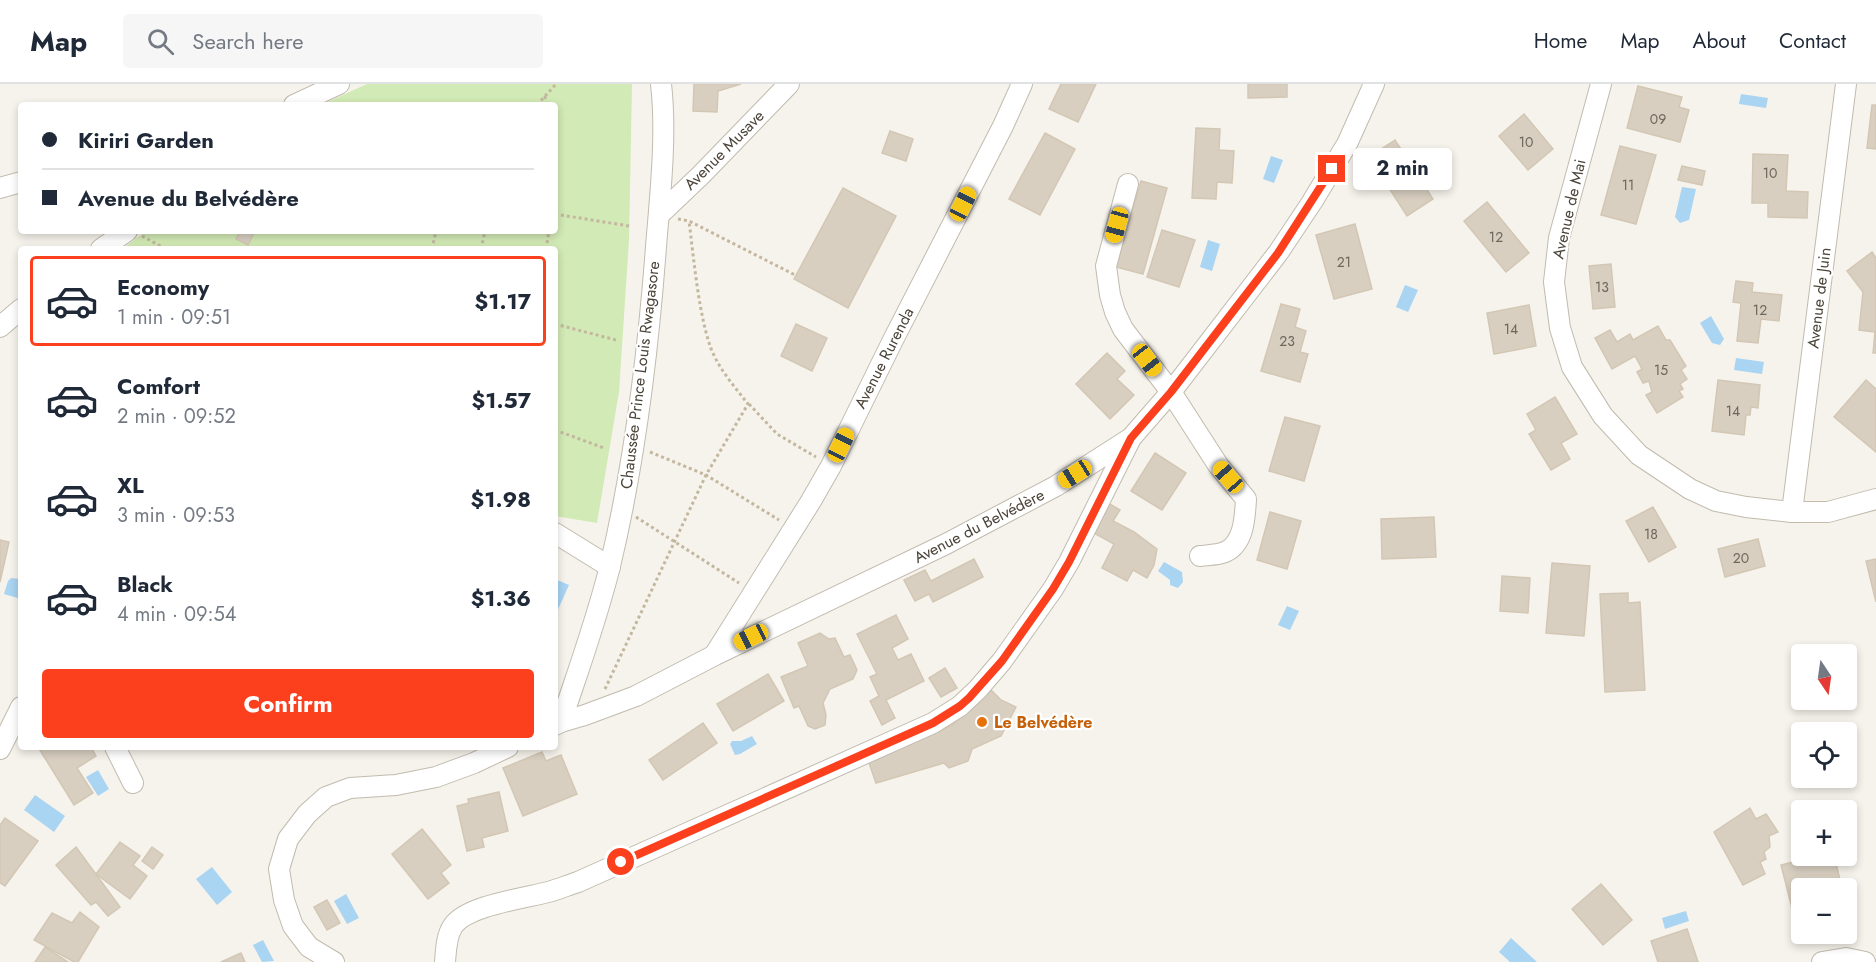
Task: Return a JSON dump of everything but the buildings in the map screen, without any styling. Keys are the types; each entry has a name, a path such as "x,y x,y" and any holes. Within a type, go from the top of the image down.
{"street":[{"path":"300,102 339,84"},
{"name":"Chaussée Prince Louis Rwagasore","path":"558,723 610,567 634,445 650,321 662,141 661,84"},
{"name":"Avenue Musave","path":"658,214 701,175 789,84"},
{"name":"Avenue Rurenda","path":"715,655 831,465 1003,126 1022,84"},
{"name":"Avenue du Belvédère","path":"558,723 636,696 715,655 946,544 1056,486 1131,438 1171,392 1278,253 1347,144 1374,84"},
{"name":"Avenue de Mai","path":"1601,84 1559,238 1554,282 1560,328 1572,368 1602,416 1639,455 1690,489 1716,501 1792,512 1828,512 1876,499"},
{"name":"Avenue de Juin","path":"1792,512 1846,84"},
{"path":"0,188 18,183"},
{"path":"1128,184 1106,266 1115,312 1123,329 1171,392 1218,465 1246,499 1244,527 1236,544 1225,552 1200,556"},
{"path":"109,246 129,238"},
{"path":"0,327 18,312"},
{"path":"446,962 447,942 452,927 464,916 479,909 553,891 578,882 933,723 960,706 1002,661 1053,589 1069,562 1131,438"},
{"path":"558,535 610,567"},
{"path":"0,749 18,713"},
{"path":"116,750 133,783"},
{"path":"334,962 309,947 293,927 284,900 279,869 288,838 306,814 326,797 350,788 396,785 436,777 502,750"},
{"path":"1822,962 1846,958 1865,962"}],"path":[{"path":"540,102 556,84"},
{"path":"545,96 546,102"},
{"path":"558,214 629,226"},
{"path":"658,214 689,221 795,275"},
{"path":"689,221 700,301 710,346 728,380 777,434 831,465"},
{"path":"129,238 156,246"},
{"path":"558,325 616,340"},
{"path":"594,712 706,475 748,404"},
{"path":"558,431 604,448"},
{"path":"634,445 706,475 793,529"},
{"path":"622,509 753,593"}],"green space":[{"path":"367,84 632,84 629,240 619,392 597,523 558,516 558,246 126,246 142,234 558,234 558,102 328,102"}],"water":[{"path":"1741,94 1768,98 1766,108 1739,104"},
{"path":"1271,156 1283,160 1274,183 1263,179"},
{"path":"1682,187 1696,189 1689,220 1680,223 1675,217"},
{"path":"1208,240 1220,244 1212,271 1200,267"},
{"path":"1405,285 1418,290 1408,312 1396,307"},
{"path":"1711,316 1724,339 1720,345 1712,343 1700,323"},
{"path":"1736,358 1764,362 1762,374 1734,370"},
{"path":"1164,562 1182,572 1183,582 1178,588 1170,585 1170,580 1158,571"},
{"path":"11,578 18,579 18,598 4,594"},
{"path":"558,580 569,585 558,610"},
{"path":"1287,606 1299,611 1290,630 1278,625"},
{"path":"752,736 757,744 735,755 730,744 732,741 741,741"},
{"path":"98,770 109,789 98,796 86,777"},
{"path":"35,795 65,816 54,832 24,810"},
{"path":"212,867 232,892 217,905 196,879"},
{"path":"346,894 359,918 347,924 334,901"},
{"path":"1686,911 1689,921 1665,929 1662,918"},
{"path":"1511,938 1537,962 1510,962 1499,952"},
{"path":"263,940 274,961 262,962 253,945"}],"place":[{"name":"Le Belvédère","path":"982,722"}],"route":[{"path":"621,862 933,723 960,706 978,689 1002,661 1053,589 1069,562 1131,438 1171,392 1278,253 1332,169"}]}
